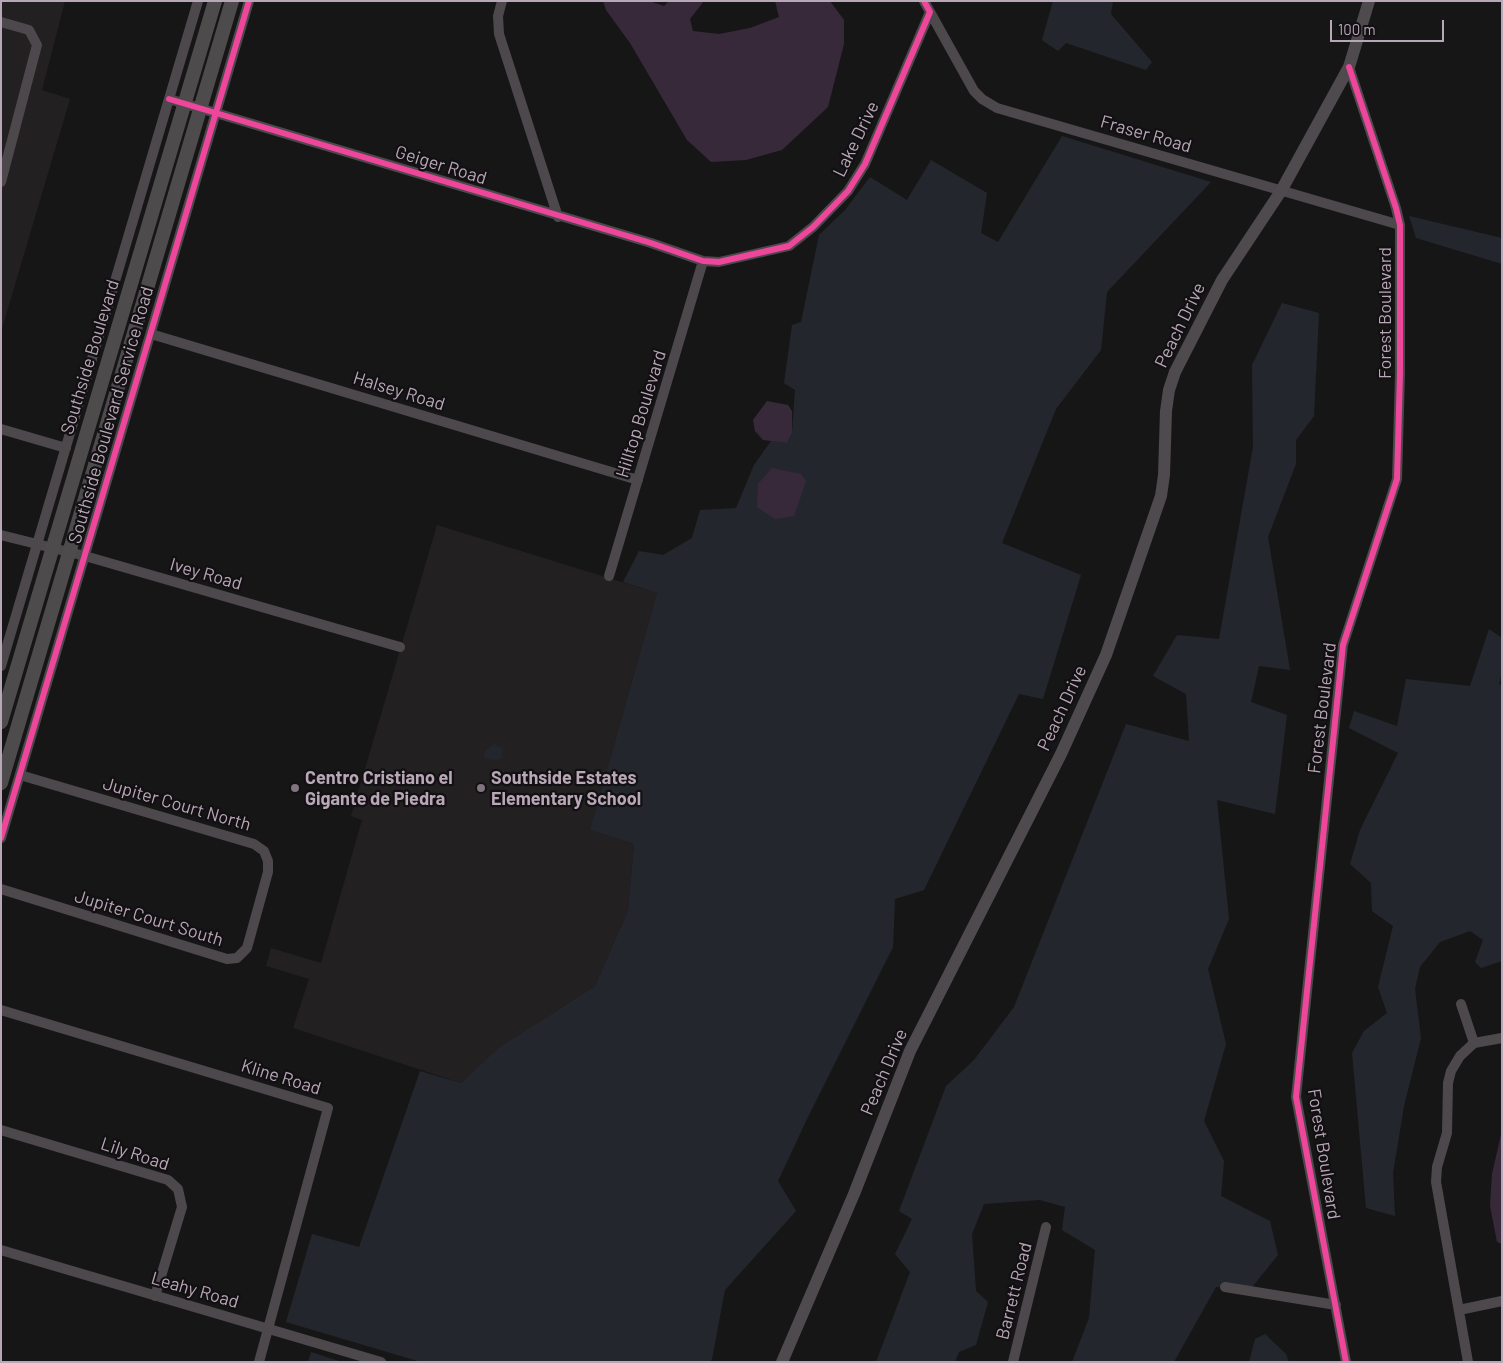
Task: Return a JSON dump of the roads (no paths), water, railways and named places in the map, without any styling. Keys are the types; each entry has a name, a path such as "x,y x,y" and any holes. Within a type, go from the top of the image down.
{"highway":[{"name":"Southside Boulevard","path":"1,722 215,1"},
{"name":"Southside Boulevard","path":"1,783 232,1"}],"main road":[{"path":"1348,67 1369,1"},
{"name":"Peach Drive","path":"782,1362 850,1203 907,1058 1048,779 1106,656 1161,496 1164,475 1167,404 1175,372 1222,280 1282,191 1348,67"}],"street":[{"name":"Southside Boulevard Service Road","path":"1,666 198,1"},
{"name":"Southside Boulevard Service Road","path":"1,838 249,1"},
{"path":"502,1 498,16 498,34 558,216"},
{"path":"924,1 930,12"},
{"name":"Fraser Road","path":"930,12 974,90 989,104 1400,226"},
{"name":"Lake Drive","path":"703,261 719,262 789,246 813,227 848,191 865,164 930,12"},
{"path":"1,22 29,30 37,45 1,182"},
{"name":"Forest Boulevard","path":"1346,1362 1296,1097 1343,645 1397,479 1400,226 1396,208 1348,67"},
{"name":"Geiger Road","path":"169,99 650,243 703,261"},
{"name":"Hilltop Boulevard","path":"609,576 703,261"},
{"name":"Halsey Road","path":"151,334 638,480"},
{"path":"1,429 66,448"},
{"name":"Ivey Road","path":"1,535 85,556 400,647"},
{"name":"Jupiter Court North","path":"20,775 254,844 264,851 268,861 268,872 257,911"},
{"name":"Jupiter Court South","path":"1,889 227,959 237,958 247,948 257,911"},
{"path":"1462,1004 1474,1043"},
{"name":"Kline Road","path":"1,1010 328,1108 259,1362"},
{"path":"1468,1362 1436,1182 1437,1167 1447,1134 1448,1083 1451,1071 1460,1056 1474,1043 1502,1038"},
{"name":"Lily Road","path":"1,1130 168,1180 178,1189 182,1207 155,1296"},
{"name":"Barrett Road","path":"1013,1362 1046,1227"},
{"name":"Leahy Road","path":"1,1250 381,1362"},
{"path":"1225,1287 1336,1305"},
{"path":"1459,1310 1502,1301"}],"place":[{"name":"Centro Cristiano el Gigante de Piedra","path":"295,788"},
{"name":"Southside Estates Elementary School","path":"481,788"}]}
